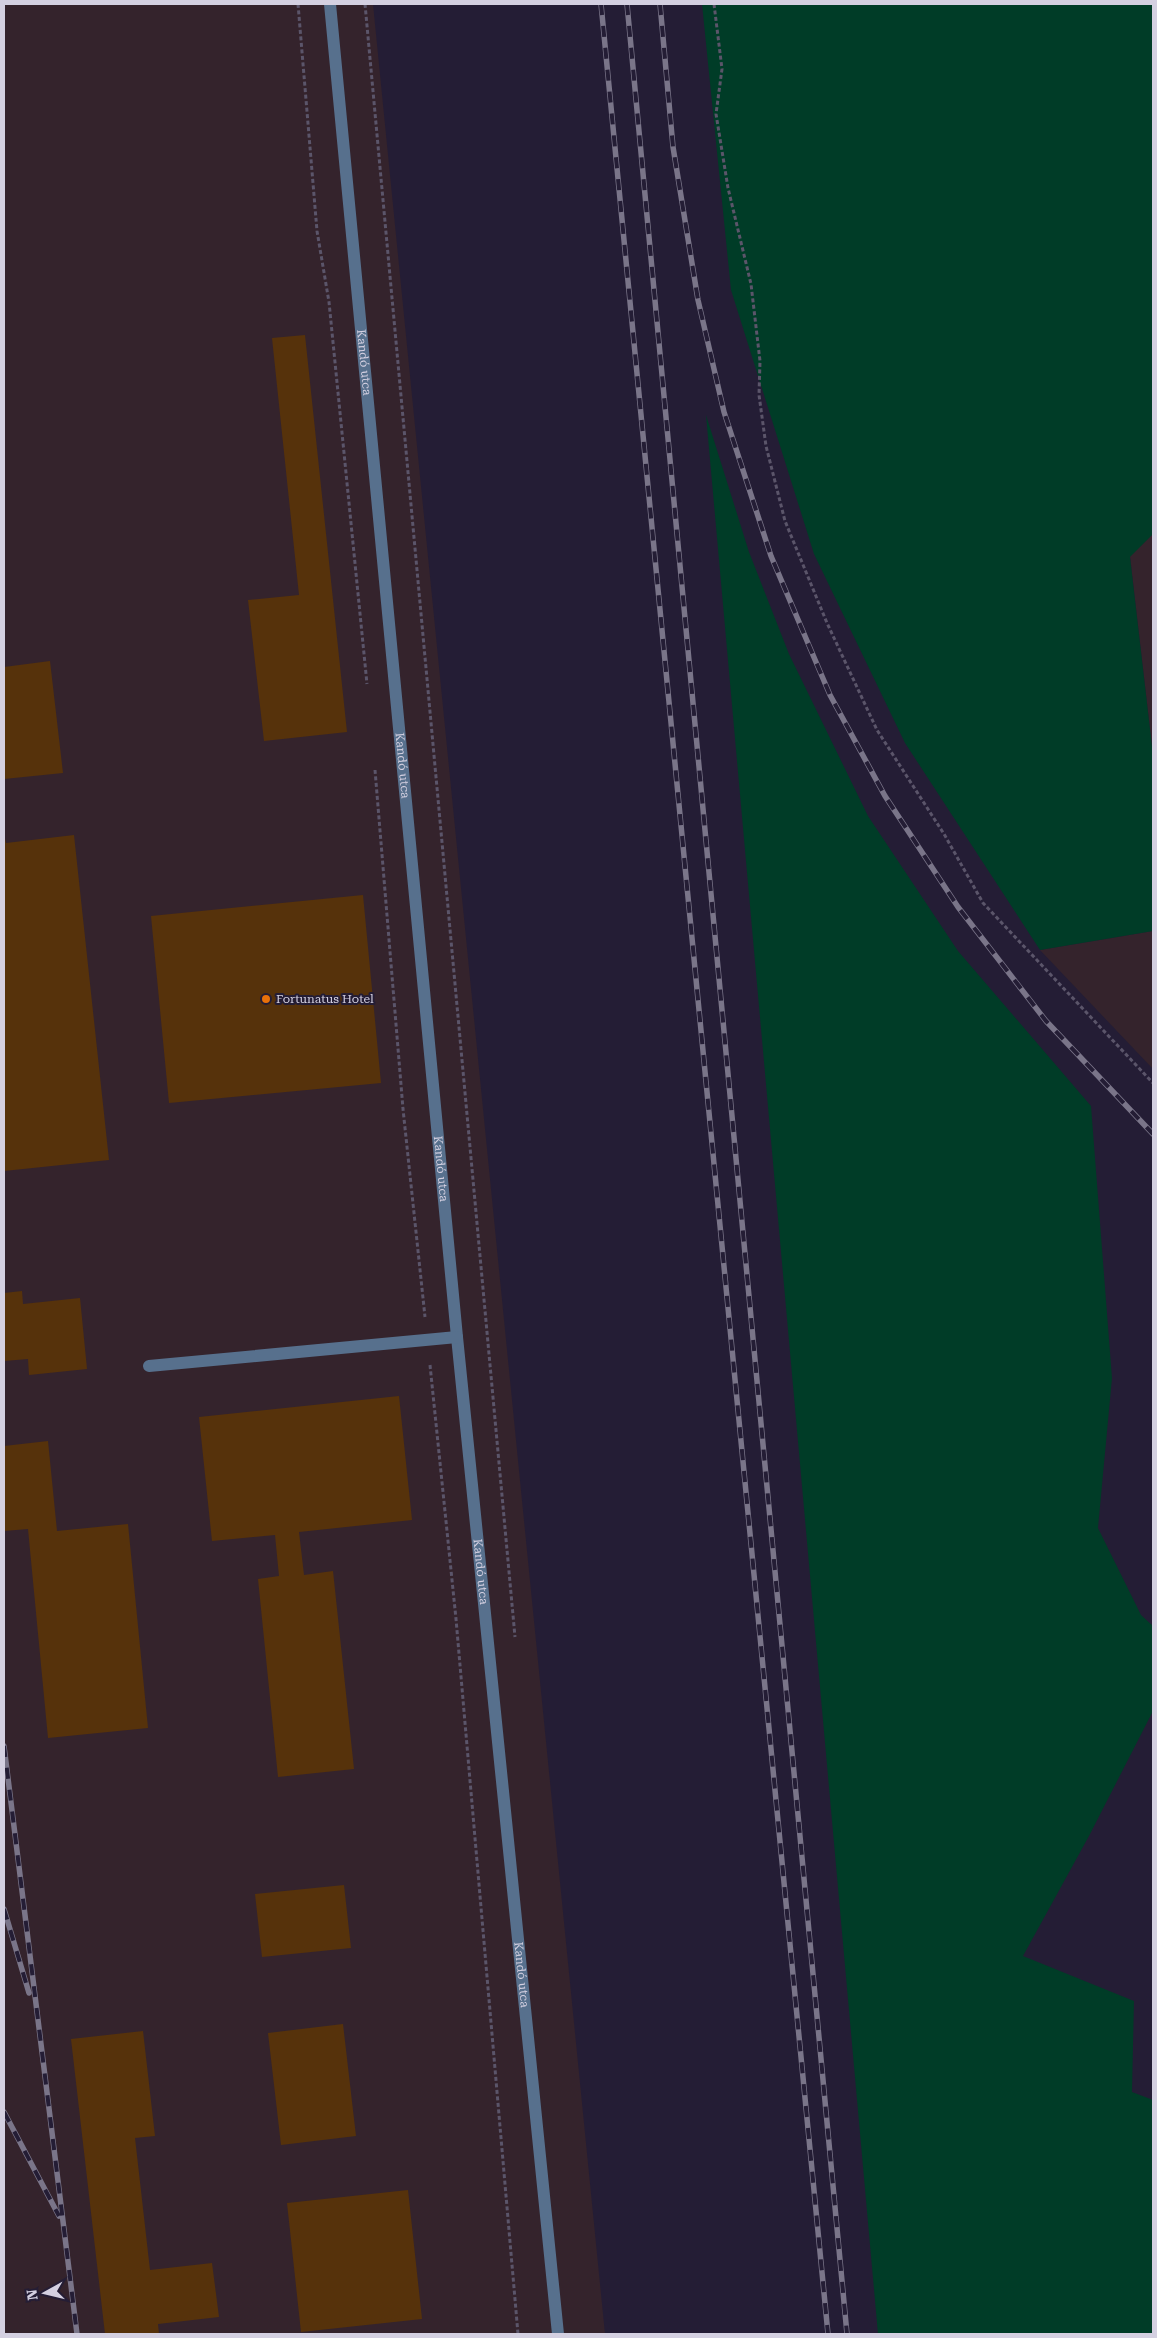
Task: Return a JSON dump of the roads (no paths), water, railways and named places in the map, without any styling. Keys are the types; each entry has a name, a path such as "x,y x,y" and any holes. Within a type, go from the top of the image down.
{"street":[{"name":"Kandó utca","path":"330,4 458,1337 558,2334"},
{"path":"150,1366 458,1337"}],"railway":[{"path":"601,4 828,2334"},
{"path":"627,4 847,2334"},
{"path":"660,4 673,147 698,300 724,412 771,556 830,695 885,796 958,907 1046,1021 1153,1134"},
{"path":"4,1746 77,2334"},
{"path":"4,1909 29,1993"},
{"path":"4,2112 59,2216"}],"place":[{"name":"Fortunatus Hotel","path":"266,999"}]}
